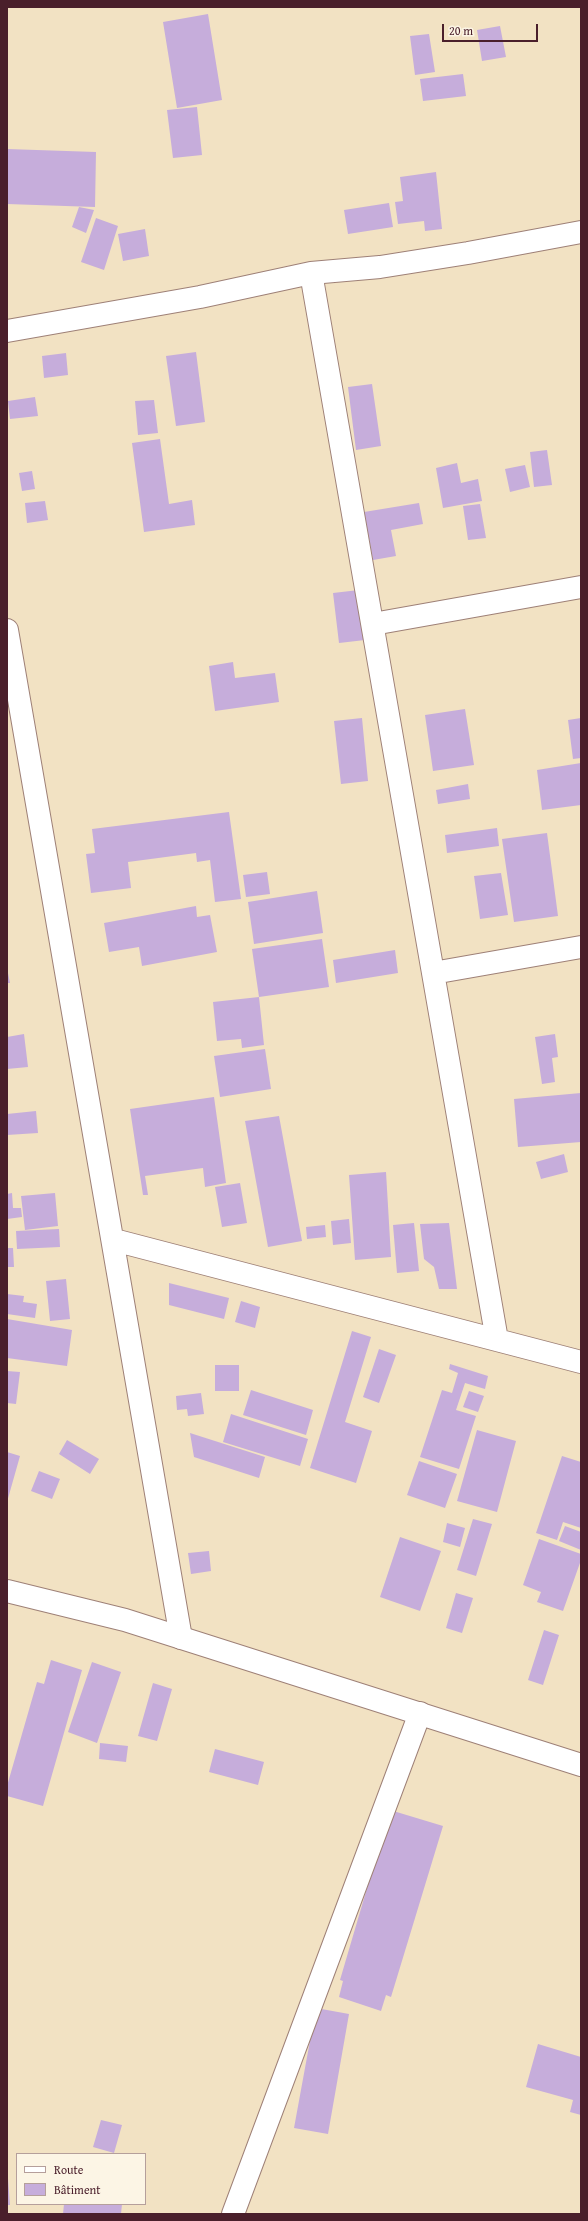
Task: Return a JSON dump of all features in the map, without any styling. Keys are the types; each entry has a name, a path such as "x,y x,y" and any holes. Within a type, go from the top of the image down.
{"street":[{"path":"7,331 200,297 311,273 395,265 581,232"},
{"path":"311,273 497,1340"},
{"path":"373,624 581,587"},
{"path":"7,630 16,740 114,1240 181,1638"},
{"path":"433,973 581,947"},
{"path":"114,1240 581,1362"},
{"path":"7,1591 125,1620 581,1765"},
{"path":"233,2214 420,1713"}],"building":[{"path":"208,14 222,100 177,108 163,22"},
{"path":"500,26 506,57 482,61 477,30"},
{"path":"429,34 435,72 415,75 410,36"},
{"path":"463,74 466,96 423,101 420,79"},
{"path":"197,107 202,155 173,158 167,110"},
{"path":"7,149 96,152 95,207 7,204"},
{"path":"436,172 442,229 425,231 424,221 398,224 395,202 403,201 400,177"},
{"path":"389,203 393,227 348,234 344,210"},
{"path":"79,207 94,210 86,233 72,227"},
{"path":"96,218 118,226 104,270 81,262"},
{"path":"145,229 149,256 123,261 118,234"},
{"path":"196,352 205,422 176,426 166,356"},
{"path":"66,353 68,375 44,378 42,356"},
{"path":"372,384 381,446 356,450 348,387"},
{"path":"35,397 38,416 10,419 8,401"},
{"path":"154,400 158,433 138,435 135,401"},
{"path":"160,439 169,504 192,500 195,525 144,532 132,443"},
{"path":"547,450 552,485 534,487 530,452"},
{"path":"457,463 461,483 478,479 482,501 443,508 436,468"},
{"path":"525,465 530,487 510,492 505,469"},
{"path":"32,471 35,489 22,491 19,473"},
{"path":"45,501 48,520 27,523 25,503"},
{"path":"419,503 423,524 391,530 396,556 373,560 364,512"},
{"path":"480,504 486,538 468,540 463,506"},
{"path":"359,590 365,640 339,643 333,593"},
{"path":"233,662 235,678 275,673 279,702 215,711 209,666"},
{"path":"465,709 474,765 433,771 425,715"},
{"path":"362,718 368,781 341,784 334,721"},
{"path":"581,718 581,758 573,759 568,720"},
{"path":"581,763 581,805 542,810 537,770"},
{"path":"468,784 470,799 438,804 436,790"},
{"path":"229,812 241,899 215,902 210,860 197,862 196,853 128,862 131,888 91,893 86,854 95,853 92,829"},
{"path":"497,828 499,846 447,853 445,835"},
{"path":"547,833 558,916 514,922 502,839"},
{"path":"267,872 270,894 246,897 243,875"},
{"path":"501,873 508,915 480,919 474,876"},
{"path":"317,891 323,933 254,944 248,902"},
{"path":"196,906 197,917 210,915 217,952 142,966 139,947 109,952 104,923"},
{"path":"322,939 329,987 259,997 252,949"},
{"path":"395,950 398,973 336,983 333,960"},
{"path":"7,968 10,983 7,983"},
{"path":"259,997 264,1045 242,1048 241,1039 217,1041 213,1002"},
{"path":"24,1034 28,1067 7,1069 7,1037"},
{"path":"555,1034 558,1057 552,1058 555,1082 542,1084 535,1037"},
{"path":"265,1049 271,1089 220,1097 214,1056"},
{"path":"581,1093 581,1142 518,1147 514,1099"},
{"path":"214,1097 226,1183 205,1187 203,1168 145,1176 148,1195 143,1195 130,1109"},
{"path":"36,1111 38,1133 7,1135 7,1114"},
{"path":"279,1116 302,1241 268,1247 245,1121"},
{"path":"564,1154 568,1172 541,1179 536,1162"},
{"path":"386,1172 391,1257 355,1260 349,1175"},
{"path":"240,1183 247,1223 222,1227 215,1187"},
{"path":"12,1193 13,1208 21,1208 22,1217 7,1219 7,1194"},
{"path":"55,1193 58,1226 25,1230 21,1196"},
{"path":"349,1219 351,1243 333,1245 331,1221"},
{"path":"414,1223 419,1271 397,1273 393,1225"},
{"path":"449,1223 457,1289 439,1289 434,1267 424,1259 420,1224"},
{"path":"325,1225 326,1237 307,1239 306,1227"},
{"path":"59,1229 60,1247 17,1249 16,1231"},
{"path":"7,1248 13,1248 14,1267 7,1267"},
{"path":"66,1279 70,1319 50,1321 46,1281"},
{"path":"169,1283 229,1298 224,1319 169,1305"},
{"path":"7,1294 24,1296 23,1302 37,1304 35,1318 7,1314"},
{"path":"241,1301 260,1307 255,1328 235,1322"},
{"path":"7,1319 72,1330 67,1366 7,1358"},
{"path":"352,1331 371,1337 345,1422 372,1431 356,1483 310,1468"},
{"path":"379,1349 396,1355 379,1403 363,1397"},
{"path":"450,1364 488,1376 485,1389 465,1383 456,1410 476,1416 459,1469 420,1457 442,1390 452,1393 458,1373 449,1369"},
{"path":"215,1365 239,1365 239,1391 215,1391"},
{"path":"7,1371 20,1372 16,1404 7,1403"},
{"path":"251,1390 313,1410 306,1435 243,1415"},
{"path":"469,1391 484,1396 478,1412 463,1407"},
{"path":"201,1393 204,1414 188,1416 187,1409 177,1410 176,1396"},
{"path":"231,1414 308,1439 300,1466 223,1442"},
{"path":"477,1430 516,1441 497,1512 457,1501"},
{"path":"190,1433 265,1457 259,1478 194,1457"},
{"path":"67,1440 99,1459 90,1474 59,1454"},
{"path":"7,1452 20,1456 7,1502"},
{"path":"562,1456 581,1462 581,1528 563,1522 557,1540 536,1533"},
{"path":"419,1461 457,1474 445,1508 407,1495"},
{"path":"39,1471 60,1479 52,1499 31,1491"},
{"path":"473,1519 492,1524 476,1576 457,1570"},
{"path":"447,1523 465,1528 460,1547 443,1542"},
{"path":"565,1526 581,1532 581,1550 559,1541"},
{"path":"400,1537 441,1551 420,1611 380,1597"},
{"path":"539,1539 581,1554 581,1560 563,1611 537,1602 541,1592 523,1585"},
{"path":"209,1551 211,1571 191,1574 188,1553"},
{"path":"456,1593 473,1598 462,1633 446,1628"},
{"path":"544,1630 559,1635 543,1685 528,1680"},
{"path":"51,1660 82,1670 43,1806 7,1796 7,1786 37,1682 44,1684"},
{"path":"92,1662 121,1672 97,1743 68,1732"},
{"path":"153,1683 172,1689 157,1741 138,1736"},
{"path":"100,1743 128,1746 126,1762 99,1759"},
{"path":"215,1749 264,1762 258,1785 209,1772"},
{"path":"390,1810 443,1826 391,1997 386,1995 381,2011 339,1997 343,1981 340,1980"},
{"path":"316,2008 349,2014 328,2134 294,2128"},
{"path":"538,2044 581,2057 581,2115 570,2112 573,2100 526,2087"},
{"path":"101,2120 122,2125 114,2153 93,2147"},
{"path":"7,2165 10,2205 7,2205"},
{"path":"64,2205 122,2205 121,2214 63,2214"}]}
